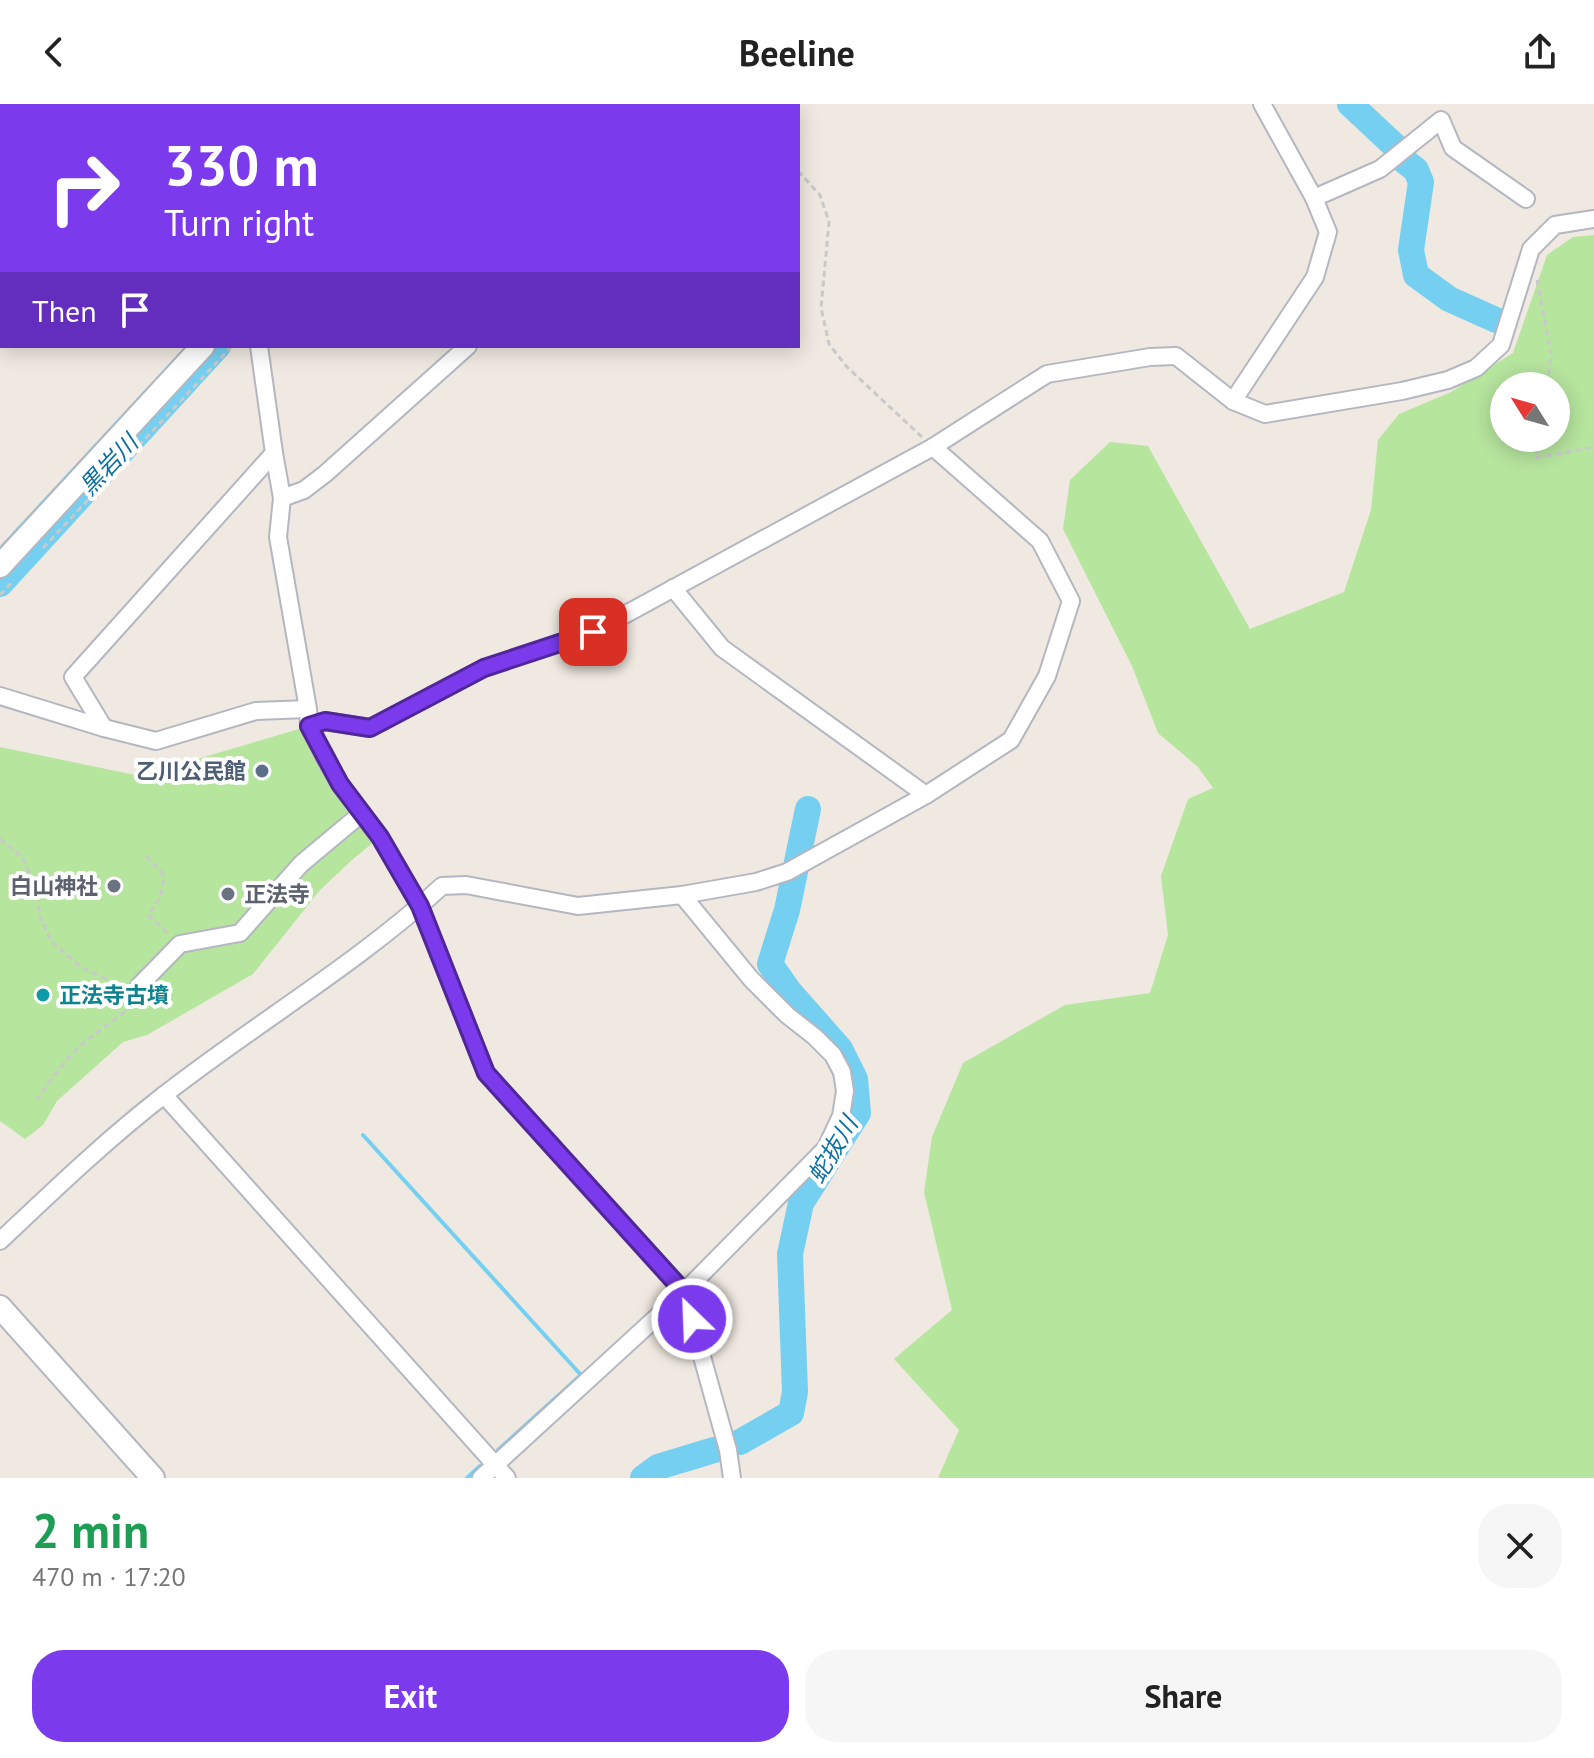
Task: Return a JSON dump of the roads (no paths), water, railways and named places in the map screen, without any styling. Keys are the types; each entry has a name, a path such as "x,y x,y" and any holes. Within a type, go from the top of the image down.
{"street":[{"path":"1233,401 1315,277 1328,232 1314,198 1262,104"},
{"path":"1314,198 1380,169 1441,120 1453,148 1526,199"},
{"path":"0,696 156,741 256,711 370,728 484,668 593,632 933,447 1047,374 1150,357 1176,356 1233,401 1265,414 1402,391 1448,380 1476,368 1501,345 1531,249 1555,225 1594,219"},
{"path":"10,569 201,348"},
{"path":"259,348 282,498 278,537 308,717 340,784 380,837 420,906 486,1073 684,1292 728,1450 732,1478"},
{"path":"282,498 304,490 325,474 466,348"},
{"path":"0,1241 65,1179 164,1095 322,980 442,886 466,885 578,906 682,895 756,882 787,872 926,795 1011,740 1047,676 1071,601 1040,541 933,447"},
{"path":"104,728 73,677 274,453"},
{"path":"673,588 722,648 926,795"},
{"path":"139,986 180,944 240,933 301,864 362,813"},
{"path":"481,1478 501,1472 684,1292 826,1148 841,1116 845,1091 842,1072 833,1055 751,979 682,895"},
{"path":"164,1095 501,1472"},
{"path":"0,1307 153,1478"}],"waterway":[{"path":"1350,104 1396,147"},
{"path":"1402,159 1416,170 1421,182 1411,250 1416,275 1449,299 1496,320"},
{"path":"0,549 186,348"},
{"name":"黒岩川","path":"0,584 216,348"},
{"name":"蛇抜川","path":"740,1442 791,1413 795,1392 790,1254 801,1203 858,1113 855,1079 840,1049 788,990 770,964 787,910 808,809"},
{"path":"363,1135 581,1375 498,1450"},
{"name":"蛇抜川","path":"643,1478 658,1467 714,1450"},
{"path":"467,1478 480,1466"}],"place":[{"name":"乙川公民館","path":"262,771"},
{"name":"白山神社","path":"114,886"},
{"name":"正法寺","path":"228,894"},
{"name":"正法寺古墳","path":"43,995"}]}
